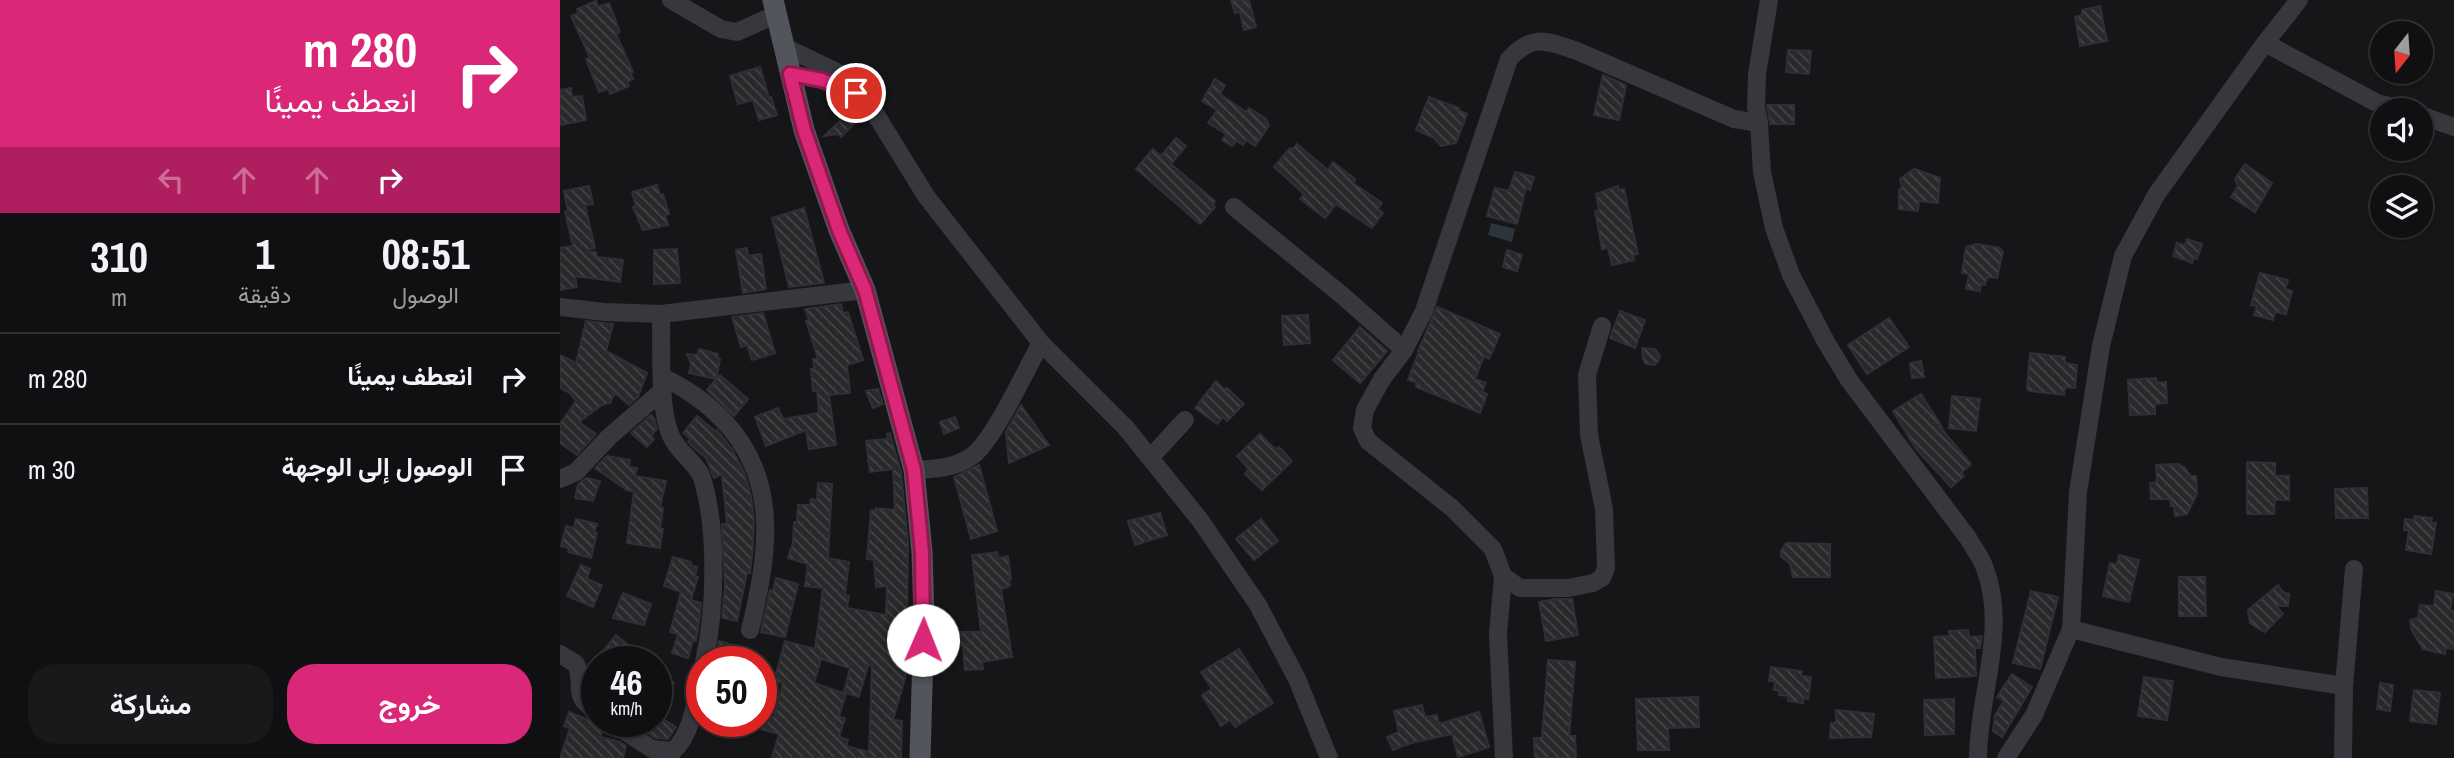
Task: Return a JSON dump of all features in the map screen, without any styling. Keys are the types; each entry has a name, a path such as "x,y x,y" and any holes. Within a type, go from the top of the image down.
{"main road":[{"path":"774,7 804,130 839,230 865,290 914,470 922,552 924,618 920,758"}],"street":[{"path":"671,0 721,29 737,32 774,7"},
{"path":"1769,0 1757,74 1756,107 1762,172 1774,228 1797,286 1826,342 1849,380 1968,538 1983,565 1991,591 1994,616 1978,758"},
{"path":"2006,758 2034,715 2071,629 2078,492 2101,346 2123,256 2156,195 2299,0"},
{"path":"1504,758 1498,634 1503,576 1493,549 1452,508 1368,441 1362,428 1365,410 1382,379 1404,350 1424,311 1510,59 1521,46 1536,41 1553,43 1734,119 1759,123"},
{"path":"2265,43 2370,99"},
{"path":"785,47 839,73 873,110 926,196 1041,343 1126,428 1200,520 1258,605 1297,679 1329,758"},
{"path":"790,74 822,80 856,93"},
{"path":"2433,120 2454,127"},
{"path":"1234,207 1404,350"},
{"path":"560,307 661,314 865,290"},
{"path":"661,314 662,383 670,435 701,475 713,538 713,577 706,646"},
{"path":"1503,576 1520,588 1569,588 1593,583 1602,578 1606,568 1604,509 1589,435 1587,375 1602,326"},
{"path":"914,470 955,465 974,455 989,436 1041,343"},
{"path":"560,479 576,472 662,383"},
{"path":"662,383 683,386 717,414 745,446 754,463 765,505 766,534 765,562 750,630"},
{"path":"1150,458 1185,421"},
{"path":"2343,758 2344,686 2354,569"},
{"path":"2071,629 2221,667 2344,686"},
{"path":"560,654 576,664 581,698"},
{"path":"634,737 663,755 679,745 686,731"}],"shaded area":[{"path":"1491,223 1515,229 1512,242 1488,235"}],"building":[{"path":"1231,0 1249,0 1256,27 1244,30 1240,12 1235,13"},
{"path":"596,1 598,7 609,3 620,32 616,34 633,72 633,79 627,82 629,86 610,94 608,89 599,92 586,59 590,58 571,16 579,13 577,9"},
{"path":"2100,6 2107,41 2080,46 2075,17 2082,15 2082,10"},
{"path":"1788,50 1811,51 1809,74 1786,72"},
{"path":"760,67 777,115 759,120 753,100 738,104 730,76"},
{"path":"1603,75 1626,85 1619,120 1594,115"},
{"path":"1215,79 1225,85 1220,94 1246,112 1249,108 1266,119 1269,126 1255,146 1246,140 1243,145 1236,141 1232,146 1222,140 1226,134 1208,123 1217,110 1202,101"},
{"path":"571,88 572,97 582,96 586,120 560,125 560,90"},
{"path":"1429,97 1459,108 1458,110 1467,114 1456,143 1441,146 1434,138 1416,130"},
{"path":"1767,105 1794,105 1794,124 1770,124"},
{"path":"846,115 855,123 841,137 838,134 824,136"},
{"path":"1176,138 1186,146 1171,164 1215,201 1215,207 1200,224 1136,169 1153,149 1161,156"},
{"path":"1297,144 1328,170 1333,162 1355,179 1353,183 1382,203 1378,209 1383,213 1372,228 1336,204 1325,218 1300,199 1304,194 1274,167 1290,148 1292,150"},
{"path":"2245,164 2272,183 2255,212 2231,197 2238,186 2235,179"},
{"path":"1914,169 1940,178 1938,203 1919,201 1918,211 1899,209 1899,190 1902,187 1900,179"},
{"path":"1515,172 1534,177 1530,190 1526,188 1517,224 1487,216 1495,188 1509,191"},
{"path":"657,185 660,195 663,194 669,214 665,215 668,225 643,230 633,207 636,206 632,192"},
{"path":"589,186 593,204 585,205 595,248 588,252 596,252 597,257 623,260 620,282 575,276 577,287 560,290 560,248 573,246 565,212 568,211 564,191"},
{"path":"1618,186 1619,190 1624,189 1638,254 1633,255 1634,260 1612,265 1608,248 1602,249 1595,211 1599,210 1596,194"},
{"path":"804,208 824,283 789,287 772,218"},
{"path":"2187,239 2202,244 2197,259 2194,258 2192,263 2173,256 2177,243 2185,245"},
{"path":"1977,244 2000,248 2003,252 1997,278 1987,277 1985,285 1981,284 1980,291 1966,289 1969,274 1962,273 1966,247"},
{"path":"747,248 748,256 761,254 766,289 743,293 736,250"},
{"path":"677,249 680,283 654,284 654,250"},
{"path":"1507,250 1522,255 1517,271 1503,267"},
{"path":"2260,273 2288,280 2285,289 2292,291 2286,314 2275,312 2273,320 2254,315 2257,306 2251,305"},
{"path":"841,304 843,313 848,312 863,360 847,365 850,393 829,395 836,445 809,449 806,430 766,446 755,417 778,408 783,419 819,413 811,369 814,369 813,359 818,359 805,309"},
{"path":"1437,307 1500,334 1489,359 1484,356 1475,379 1486,383 1482,392 1487,394 1480,413 1416,387 1417,383 1408,380"},
{"path":"1620,311 1645,320 1635,348 1610,338"},
{"path":"763,313 775,353 752,360 747,345 741,347 732,317"},
{"path":"1308,315 1310,343 1284,345 1282,316"},
{"path":"1889,318 1909,347 1867,374 1848,345"},
{"path":"586,321 613,324 606,351 647,373 638,397 629,405 615,393 610,403 602,405 579,422 596,434 577,455 560,443 560,424 576,401 570,393 560,388 560,355 576,363"},
{"path":"1360,327 1387,351 1360,383 1333,360"},
{"path":"1642,348 1655,349 1660,356 1658,362 1654,365 1646,364"},
{"path":"699,349 718,354 717,358 720,359 716,379 689,373 691,364 687,354 698,355"},
{"path":"2030,353 2065,357 2065,363 2077,365 2075,388 2065,387 2064,395 2027,389"},
{"path":"1921,361 1924,377 1912,378 1910,363"},
{"path":"720,375 748,399 734,416 707,390"},
{"path":"2156,378 2157,383 2166,382 2167,403 2155,404 2155,414 2130,415 2128,380"},
{"path":"1216,381 1244,404 1227,421 1223,417 1217,424 1195,408"},
{"path":"878,389 883,404 873,408 866,391"},
{"path":"1921,394 1940,427 1971,464 1961,473 1964,476 1951,487 1916,449 1893,411"},
{"path":"1952,396 1980,399 1976,431 1949,428"},
{"path":"1021,405 1049,445 1009,463 1006,432"},
{"path":"651,415 657,429 651,436 654,439 647,447 631,433"},
{"path":"697,416 717,430 732,449 744,472 751,496 753,547 750,573 747,573 737,621 722,618 725,586 722,524 727,524 722,474 714,478 706,458 688,442 690,439 683,433"},
{"path":"955,417 959,428 944,434 940,422"},
{"path":"890,433 901,472 908,543 907,619 911,620 905,678 893,720 902,721 901,758 772,758 779,734 777,706 783,683 777,682 777,670 785,641 815,649 823,588 805,586 808,564 788,558 793,543 794,522 797,522 798,505 810,505 811,499 817,500 818,483 832,484 828,558 849,562 845,595 849,596 847,608 886,615 887,586 876,587 874,560 867,559 871,510 895,510 893,469 870,472 866,441 888,439 887,434","holes":["821,659 850,668 844,692 859,697 868,665 872,666 869,752 846,746 848,740 839,737 845,718 839,717 846,694 814,683"]},
{"path":"1260,434 1273,447 1279,447 1292,461 1262,490 1245,474 1249,469 1237,456"},
{"path":"607,456 630,460 629,467 637,468 635,476 666,481 660,507 663,508 660,529 663,529 660,548 627,543 634,492 595,468"},
{"path":"2247,462 2275,463 2275,476 2289,476 2289,500 2275,500 2274,514 2247,514"},
{"path":"2178,464 2191,476 2196,476 2197,494 2187,514 2175,516 2170,499 2151,499 2150,483 2157,482 2156,465"},
{"path":"979,465 997,531 971,539 954,477"},
{"path":"586,478 600,481 593,501 575,498 578,484"},
{"path":"2367,488 2368,518 2336,518 2335,489"},
{"path":"1160,513 1167,535 1135,545 1128,521"},
{"path":"2415,516 2432,518 2431,523 2436,523 2431,554 2406,550 2409,530 2404,530 2405,519 2414,520"},
{"path":"576,519 597,524 591,558 568,552 569,548 561,546 566,526 574,528"},
{"path":"1261,519 1278,541 1254,560 1236,539"},
{"path":"1786,543 1830,544 1830,577 1793,577 1790,564 1781,556"},
{"path":"997,552 998,558 1008,556 1010,586 1001,589 1012,657 982,662 983,669 965,670 963,646 955,646 956,632 981,632 972,555"},
{"path":"2119,555 2139,560 2129,602 2103,596 2110,563 2117,565"},
{"path":"673,557 691,562 690,565 697,567 695,576 698,577 691,600 701,603 700,616 696,641 693,640 691,646 686,646 686,657 672,653 678,634 670,632 681,592 664,586"},
{"path":"581,565 590,569 587,579 602,585 593,607 567,596"},
{"path":"2179,577 2205,577 2206,616 2179,616"},
{"path":"776,578 798,584 785,637 761,632 770,590 773,591"},
{"path":"2278,585 2283,592 2289,594 2288,606 2276,606 2283,614 2265,632 2250,623 2248,610"},
{"path":"2031,591 2058,597 2040,669 2013,663"},
{"path":"2436,591 2453,594 2450,611 2454,611 2454,649 2446,648 2445,654 2423,649 2412,631 2410,620 2418,618 2420,605 2434,606"},
{"path":"623,593 651,604 644,625 613,618"},
{"path":"1572,599 1578,635 1546,641 1539,602"},
{"path":"1968,630 1969,637 1982,636 1980,648 1975,648 1976,676 1936,678 1934,637 1950,636 1949,631"},
{"path":"616,635 629,646 607,646"},
{"path":"719,641 736,646 718,646"},
{"path":"1239,649 1273,703 1235,727 1230,720 1221,726 1202,695 1212,689 1201,672"},
{"path":"1548,660 1575,662 1569,736 1575,736 1576,758 1535,758 1534,738 1542,738"},
{"path":"1771,667 1802,671 1801,676 1811,677 1808,699 1803,698 1803,703 1788,701 1789,696 1779,695 1780,691 1774,690 1775,681 1769,681"},
{"path":"2012,674 2032,687 2002,737 1993,731 1995,715 2004,701 1997,697"},
{"path":"2144,677 2173,681 2167,720 2138,716"},
{"path":"2380,683 2393,685 2390,711 2377,709"},
{"path":"2414,690 2440,693 2436,724 2410,721"},
{"path":"1698,697 1699,727 1668,728 1669,750 1638,750 1636,699"},
{"path":"1954,699 1954,734 1925,735 1924,700"},
{"path":"1422,705 1425,717 1437,715 1439,724 1479,712 1489,747 1458,757 1452,734 1393,750 1387,737 1399,732 1394,711"},
{"path":"1836,710 1874,714 1871,737 1830,738 1831,723 1836,723"},
{"path":"569,712 581,717 581,737 600,737 620,742 626,746 623,758 560,758 570,728 564,726"}],"route":[{"path":"856,93 822,80 790,74 804,130 839,230 865,290 914,470 922,552 923,640"}]}
